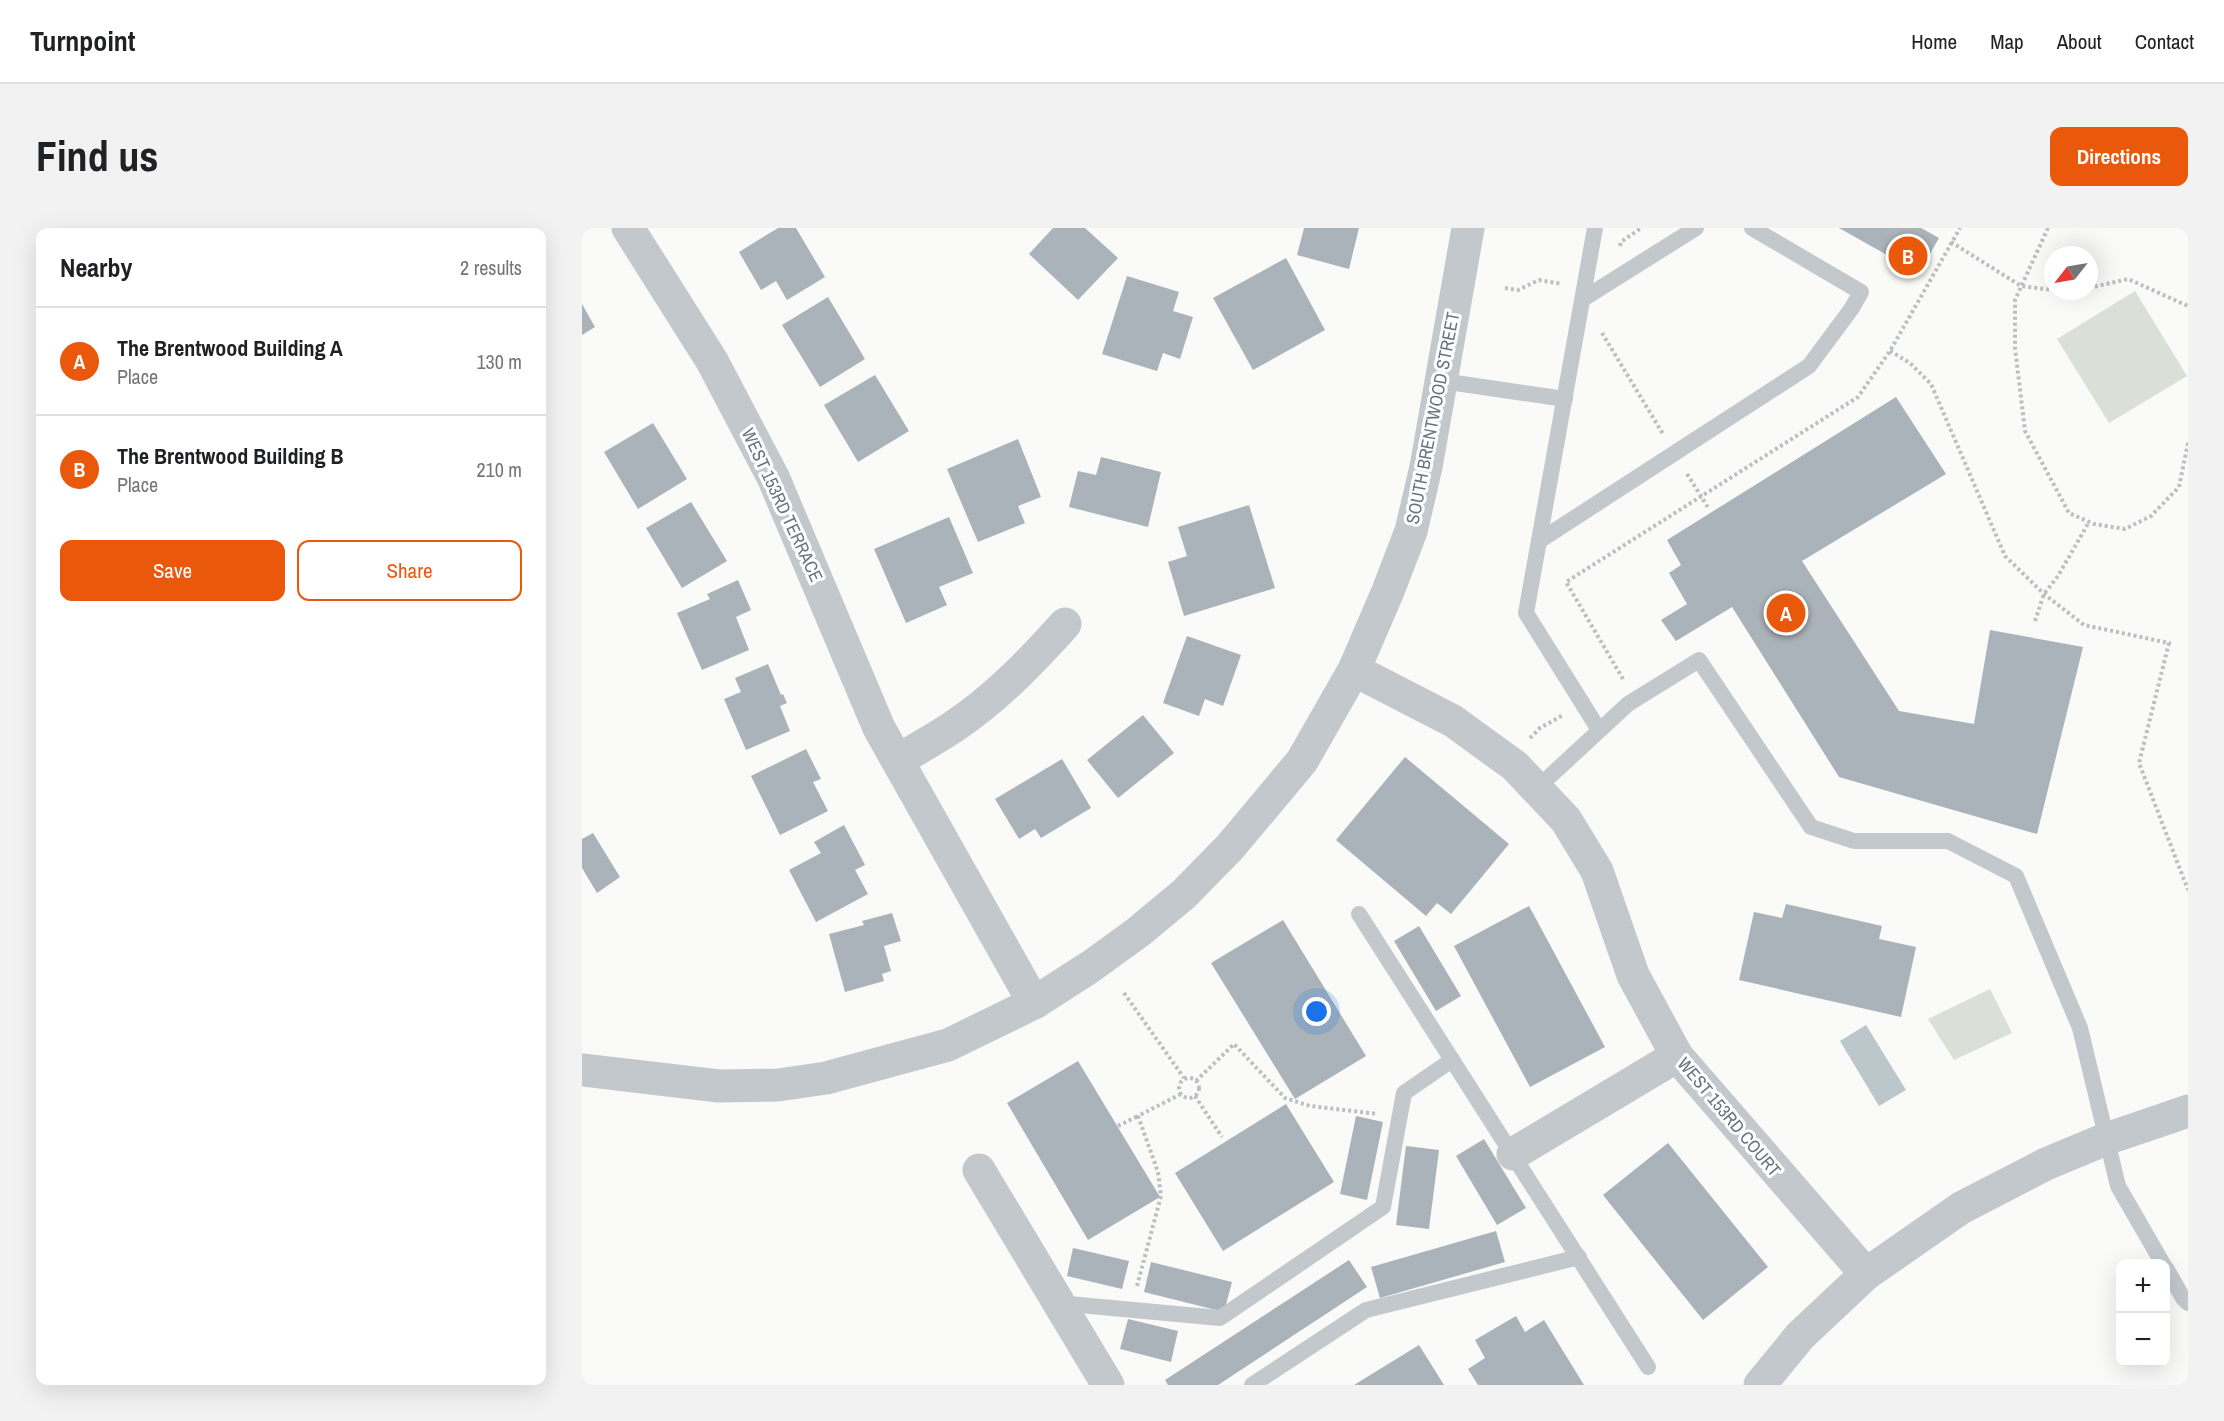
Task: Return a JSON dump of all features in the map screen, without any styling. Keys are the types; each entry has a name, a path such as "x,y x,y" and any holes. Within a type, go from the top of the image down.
{"street":[{"name":"WEST 153RD TERRACE","path":"628,228 712,362 773,477 879,728 1034,1003"},
{"name":"SOUTH BRENTWOOD STREET","path":"582,1070 719,1086 778,1085 826,1078 948,1045 1034,1003 1137,933 1184,894 1230,847 1302,761 1354,669 1388,591 1411,531 1442,381 1468,228"},
{"path":"898,761 952,728 995,695 1033,660 1065,624"},
{"name":"WEST 153RD COURT","path":"1354,669 1453,721 1507,760 1566,820 1597,871 1633,975 1677,1056 1866,1274"},
{"path":"1513,1154 1677,1056"},
{"path":"1760,1385 1800,1336 1866,1274 1961,1208 2046,1164 2106,1139 2188,1111"},
{"path":"979,1170 1108,1385"}],"lane":[{"path":"1595,228 1526,613 1599,730"},
{"path":"1583,299 1696,228"},
{"path":"1539,541 1809,366 1852,308 1861,292 1752,228"},
{"path":"1442,381 1565,399"},
{"path":"1538,790 1628,704 1699,660 1811,827 1854,841 1948,841 2016,876 2080,1028 2118,1186 2161,1259"},
{"path":"1359,914 1648,1367"},
{"path":"1058,1303 1220,1318 1383,1207 1404,1093 1452,1060"},
{"path":"1252,1385 1365,1310 1579,1257"},
{"path":"2170,1275 2188,1303"}],"path":[{"path":"1641,228 1621,242 1602,333 1708,509"},
{"path":"1507,760 1540,728 1623,680 1566,582 1858,397 1890,351 1960,228"},
{"path":"2048,228 2014,300 2015,348 2025,431 2069,513 2089,522 2125,529 2151,516 2179,487 2188,443"},
{"path":"1951,242 2021,286 2044,289"},
{"path":"2098,286 2128,279 2188,306"},
{"path":"1890,351 1910,363 1931,384 2005,556 2044,594 2084,625 2169,643 2139,763 2188,890"},
{"path":"2036,621 2044,594 2058,576 2089,522"},
{"path":"1124,993 1184,1078"},
{"path":"1196,1081 1234,1044 1285,1098 1310,1107 1400,1116"},
{"path":"1190,1077 1196,1081 1199,1090 1195,1096 1189,1098 1181,1094 1179,1084 1184,1078 1190,1077"},
{"path":"1118,1126 1181,1094"},
{"path":"1195,1096 1222,1137"},
{"path":"1130,1309 1161,1196 1158,1172 1138,1116"}],"shaded area":[{"path":"2135,291 2187,376 2109,423 2057,339"},
{"path":"1990,989 2012,1033 1954,1060 1928,1019"},
{"path":"1866,1025 1906,1090 1879,1106 1840,1041"}],"building":[{"path":"778,228 796,228 825,277 787,300 776,281 761,290 739,252"},
{"path":"1053,228 1085,228 1118,258 1078,300 1029,254"},
{"path":"1304,228 1359,228 1349,269 1297,255"},
{"path":"1839,228 1921,228 1939,238 1919,273"},
{"path":"1286,258 1325,330 1253,370 1213,298"},
{"path":"1127,276 1179,292 1173,311 1193,317 1180,359 1163,353 1157,371 1102,354"},
{"path":"828,297 865,359 820,387 782,325"},
{"path":"582,304 595,327 582,335"},
{"path":"875,375 909,431 858,462 824,405"},
{"path":"1896,397 1946,474 1802,561 1899,711 1974,724 1990,630 2083,647 2037,834 1839,777 1732,607 1676,641 1661,620 1687,604 1669,573 1681,565 1667,540"},
{"path":"653,423 687,479 638,509 604,452"},
{"path":"1018,439 1041,497 1018,506 1025,523 978,542 947,469"},
{"path":"1101,457 1161,472 1148,527 1069,507 1078,471 1096,475"},
{"path":"691,502 727,561 682,588 646,528"},
{"path":"1249,505 1275,588 1184,616 1168,562 1187,556 1178,527"},
{"path":"949,517 973,573 939,587 947,605 906,623 874,549"},
{"path":"738,580 751,610 736,617 749,650 702,670 677,613 710,599 707,594"},
{"path":"1187,636 1241,655 1223,706 1205,699 1199,716 1163,703"},
{"path":"768,664 781,695 783,694 787,703 780,706 790,731 746,750 724,699 741,692 735,678"},
{"path":"1143,715 1174,753 1118,798 1087,760"},
{"path":"806,749 821,779 813,782 828,811 780,835 751,776"},
{"path":"1405,757 1509,844 1451,914 1437,903 1426,916 1336,840"},
{"path":"1062,759 1091,808 1041,838 1035,829 1019,839 995,799"},
{"path":"844,825 865,865 855,870 868,894 816,922 789,870 821,853 814,842"},
{"path":"593,833 620,877 597,893 582,868 582,839"},
{"path":"1786,904 1882,926 1879,939 1916,947 1901,1017 1739,980 1754,912 1782,918"},
{"path":"1529,906 1605,1047 1530,1087 1454,946"},
{"path":"892,913 901,941 884,946 891,971 882,974 884,981 845,992 829,934 864,925 862,921"},
{"path":"1283,920 1366,1056 1295,1099 1211,963"},
{"path":"1419,926 1461,996 1436,1011 1394,941"},
{"path":"1078,1061 1160,1197 1088,1240 1007,1103"},
{"path":"1286,1104 1334,1182 1223,1251 1175,1173"},
{"path":"1356,1116 1383,1122 1367,1200 1340,1194"},
{"path":"1484,1139 1526,1208 1497,1225 1456,1156"},
{"path":"1668,1143 1768,1267 1703,1320 1603,1195"},
{"path":"1406,1146 1439,1150 1429,1229 1396,1225"},
{"path":"1496,1231 1505,1262 1380,1298 1371,1267"},
{"path":"1073,1248 1129,1261 1122,1289 1067,1276"},
{"path":"1349,1260 1367,1287 1218,1385 1168,1385 1165,1380"},
{"path":"1151,1262 1232,1282 1224,1312 1144,1292"},
{"path":"1516,1316 1525,1332 1544,1320 1584,1385 1478,1385 1468,1369 1485,1358 1475,1340"},
{"path":"1128,1319 1178,1331 1171,1362 1120,1349"},
{"path":"1419,1345 1444,1385 1354,1385"}],"place":[{"name":"The Brentwood Building B","path":"1908,256"},
{"name":"The Brentwood Building A","path":"1786,613"}]}
